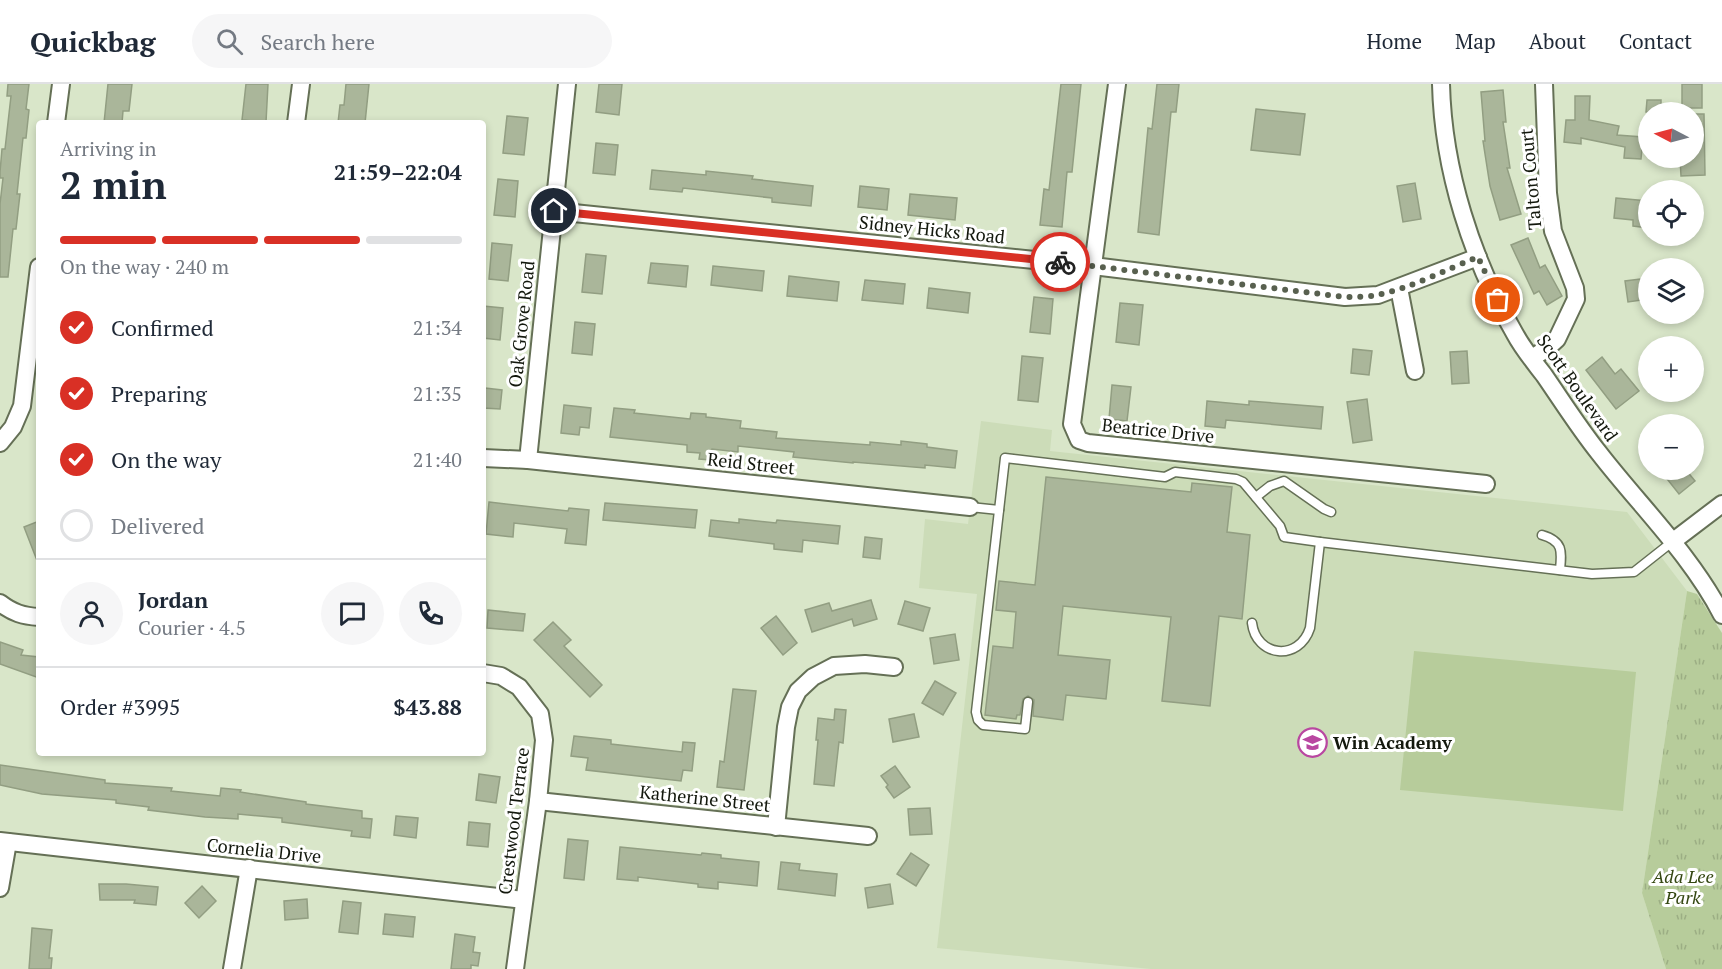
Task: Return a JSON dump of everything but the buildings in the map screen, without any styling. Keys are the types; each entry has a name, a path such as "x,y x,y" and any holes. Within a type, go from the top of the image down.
{"street":[{"path":"56,120 61,84"},
{"path":"296,120 301,84"},
{"name":"Oak Grove Road","path":"528,460 567,84"},
{"name":"Beatrice Drive","path":"1117,84 1072,424 1079,440 1088,443 1486,484"},
{"name":"Scott Boulevard","path":"1441,84 1449,157 1460,202 1478,257 1515,335 1598,453 1672,542 1713,598 1722,615"},
{"name":"Talton Court","path":"1532,358 1557,339 1576,299 1575,288 1554,231 1548,193 1544,84"},
{"name":"Sidney Hicks Road","path":"554,211 1093,266 1345,297 1378,295 1478,257"},
{"path":"1399,288 1415,371"},
{"path":"0,443 31,406 36,319"},
{"name":"Reid Street","path":"486,458 528,460 970,507"},
{"path":"1672,542 1722,504"},
{"path":"0,603 23,616 36,617"},
{"path":"776,827 786,727 790,707 798,691 813,677 834,666 865,664 894,667"},
{"name":"Crestwood Terrace","path":"486,674 501,676 519,687 540,714 544,740 515,969"},
{"name":"Katherine Street","path":"538,801 868,836"},
{"path":"0,888 4,841"},
{"name":"Cornelia Drive","path":"4,841 524,900"},
{"path":"232,969 249,868"}],"lane":[{"path":"1028,702 1025,729 982,725 978,720 976,712 1005,458 1165,477 1175,472 1236,479 1243,482 1280,526 1284,537 1320,542 1592,574 1634,572 1672,542"},
{"path":"1256,497 1270,486 1284,482 1331,512"},
{"path":"970,507 999,510"},
{"path":"1542,535 1557,542 1561,548 1560,570"},
{"path":"1252,622 1256,637 1272,650 1292,650 1307,639 1320,542"}],"shaded area":[{"name":"Win Academy","path":"981,421 1052,430 1050,451 1627,512 1687,591 1642,893 1666,969 1151,969 937,948 977,594 919,588 925,519 968,524"}],"green space":[{"name":"Ada Lee Park","path":"1687,591 1697,594 1722,633 1722,969 1666,969 1642,893"},
{"path":"1414,651 1636,672 1623,811 1400,790"}],"way so far":[{"path":"1060,262 1345,297 1364,297 1399,288 1478,257 1498,300"}],"place":[{"name":"Win Academy","path":"1312,743"}],"route":[{"path":"554,211 1060,262"}]}
